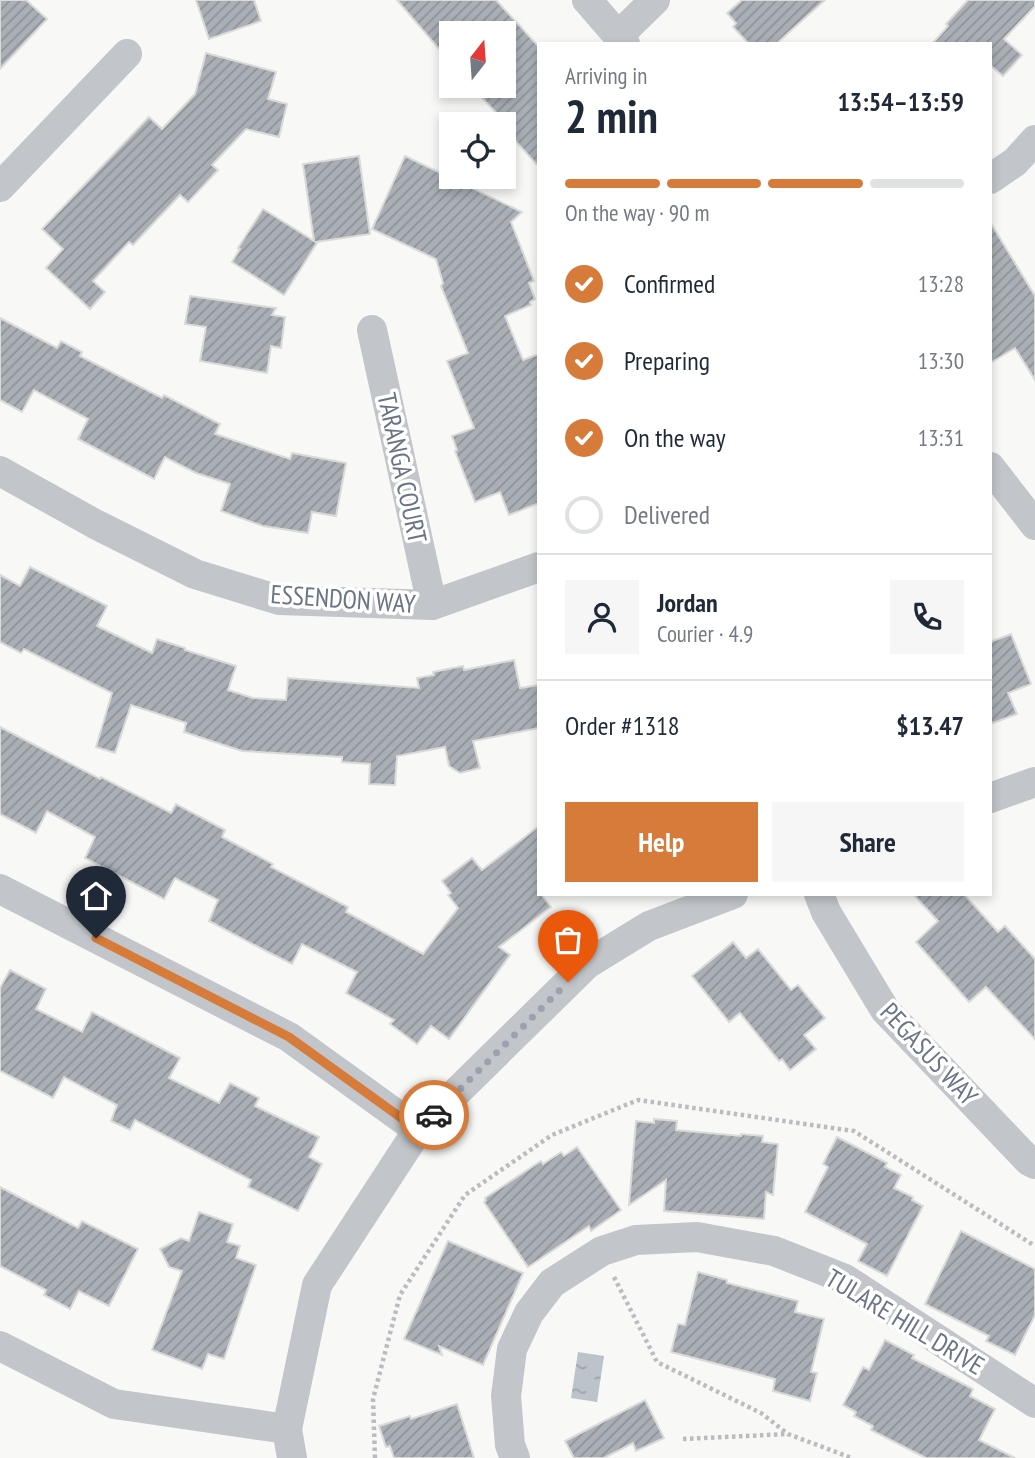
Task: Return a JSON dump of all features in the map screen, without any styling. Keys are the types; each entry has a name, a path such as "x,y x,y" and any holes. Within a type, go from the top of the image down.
{"street":[{"path":"587,0 622,40 655,0"},
{"path":"0,187 127,54"},
{"path":"992,178 1015,162 1035,140"},
{"name":"TARANGA COURT","path":"372,331 432,605"},
{"path":"992,470 1035,525"},
{"name":"ESSENDON WAY","path":"0,471 95,524 195,574 279,600 432,605 537,568"},
{"path":"992,797 1035,782"},
{"path":"0,888 289,1037 418,1130"},
{"path":"0,1346 114,1404 290,1443 317,1285 418,1130 587,964 649,926 728,896"},
{"name":"PEGASUS WAY","path":"820,896 826,912 885,1010 1029,1161 1035,1164"},
{"name":"TULARE HILL DRIVE","path":"516,1458 510,1445 506,1396 512,1349 529,1313 552,1283 602,1251 636,1240 697,1237 774,1251 845,1279 1035,1403"}],"path":[{"path":"375,1458 373,1398 400,1295 465,1195 552,1135 638,1100 854,1131 1035,1246"},
{"path":"602,1251 656,1362 761,1413 788,1434 852,1458"},
{"path":"683,1439 788,1434"}],"water":[{"path":"578,1352 604,1356 597,1402 571,1398"}],"building":[{"path":"0,0 26,0 47,19 0,69"},
{"path":"196,0 254,0 261,21 209,39"},
{"path":"397,0 496,0 515,21 439,21 439,49"},
{"path":"742,0 825,0 778,42 747,42 733,27 736,23 727,13"},
{"path":"968,0 1035,0 1035,6 1004,39 1022,55 1003,76 992,67 992,42 934,42 948,26 946,24"},
{"path":"516,22 537,45 537,165 516,141 516,112 496,112 482,98 516,98"},
{"path":"206,53 276,72 268,99 287,104 279,137 246,129 212,165 218,170 188,202 180,195 133,245 129,242 93,281 105,292 90,309 46,268 63,249 42,229 149,117 162,129 195,94"},
{"path":"359,156 370,234 316,242 284,295 232,262 263,209 314,241 303,164"},
{"path":"405,156 439,172 439,189 474,189 522,212 511,222 534,281 529,283 535,299 530,302 531,305 505,316 523,360 537,355 537,504 509,515 500,492 475,502 455,451 457,450 452,436 474,428 447,361 468,353 441,286 443,283 436,259 372,229"},
{"path":"992,225 1035,296 1035,380 1015,348 992,362"},
{"path":"190,296 276,308 272,315 285,317 281,348 271,346 267,373 200,361 206,327 185,324"},
{"path":"0,318 57,348 61,341 82,352 80,356 220,424 215,434 290,459 292,453 346,463 336,516 312,512 308,533 263,526 221,511 230,484 196,473 165,457 154,479 78,439 88,419 34,390 22,412 0,400"},
{"path":"30,567 107,606 97,626 152,653 157,639 236,666 228,690 253,698 286,700 288,678 419,688 417,678 434,675 433,672 463,666 464,670 514,660 520,688 537,685 537,728 473,741 480,768 460,773 449,766 445,747 397,756 395,785 369,784 370,764 342,762 342,757 242,751 184,732 186,723 131,705 115,753 96,747 112,693 24,649 21,653 0,642 0,575 20,586"},
{"path":"1011,634 1031,684 1008,693 1017,714 992,723 992,641"},
{"path":"0,727 171,813 176,804 225,830 222,837 273,864 271,867 348,907 346,912 423,954 458,908 442,881 472,858 482,870 537,828 537,896 543,896 551,907 499,947 510,955 449,1039 431,1026 417,1044 390,1024 394,1020 346,993 357,972 302,944 292,964 209,921 218,900 175,878 164,899 85,858 95,837 47,811 36,833 0,814"},
{"path":"915,896 966,896 998,932 1005,926 1035,959 1035,1039 986,987 969,1002 916,942 938,921"},
{"path":"733,942 746,958 758,949 791,990 798,985 825,1018 804,1035 816,1049 790,1070 782,1059 779,1061 740,1013 729,1022 692,976"},
{"path":"10,970 46,989 36,1009 82,1032 92,1012 180,1058 169,1078 219,1103 230,1083 259,1098 255,1106 319,1137 309,1157 322,1164 298,1211 248,1187 251,1180 135,1120 130,1130 111,1121 117,1105 64,1077 53,1098 0,1071 0,988"},
{"path":"654,1119 677,1121 676,1130 763,1136 762,1142 778,1144 773,1195 766,1192 764,1219 664,1211 666,1180 629,1205 636,1121 654,1123"},
{"path":"837,1137 887,1163 885,1167 901,1175 894,1188 913,1197 912,1200 923,1206 887,1276 858,1261 867,1244 805,1212 828,1167 823,1164"},
{"path":"577,1147 621,1210 591,1231 589,1226 528,1267 484,1202 485,1198 541,1161 543,1164 561,1152 564,1156"},
{"path":"0,1187 78,1228 82,1221 138,1249 109,1306 79,1291 70,1309 44,1295 46,1290 0,1266"},
{"path":"199,1212 233,1224 227,1242 240,1246 236,1258 256,1265 224,1359 208,1354 202,1369 152,1350 182,1271 169,1267 160,1249 181,1238 189,1241"},
{"path":"961,1231 1035,1269 1035,1315 1015,1355 986,1341 989,1336 925,1304"},
{"path":"448,1241 523,1273 483,1365 439,1346 442,1355 404,1339"},
{"path":"698,1272 727,1280 727,1283 798,1301 795,1312 824,1319 811,1372 817,1373 810,1401 773,1391 775,1379 671,1352 678,1324 685,1325"},
{"path":"885,1340 914,1355 912,1358 973,1389 970,1396 995,1409 979,1440 1015,1458 926,1458 871,1430 873,1426 854,1416 856,1412 843,1405 863,1367 869,1370"},
{"path":"645,1400 664,1438 636,1451 633,1443 604,1458 574,1458 565,1441"},
{"path":"457,1404 474,1458 394,1458 390,1446 386,1447 379,1426"}],"way so far":[{"path":"434,1115 568,982"}],"route":[{"path":"96,938 289,1037 418,1130 434,1115"}]}
